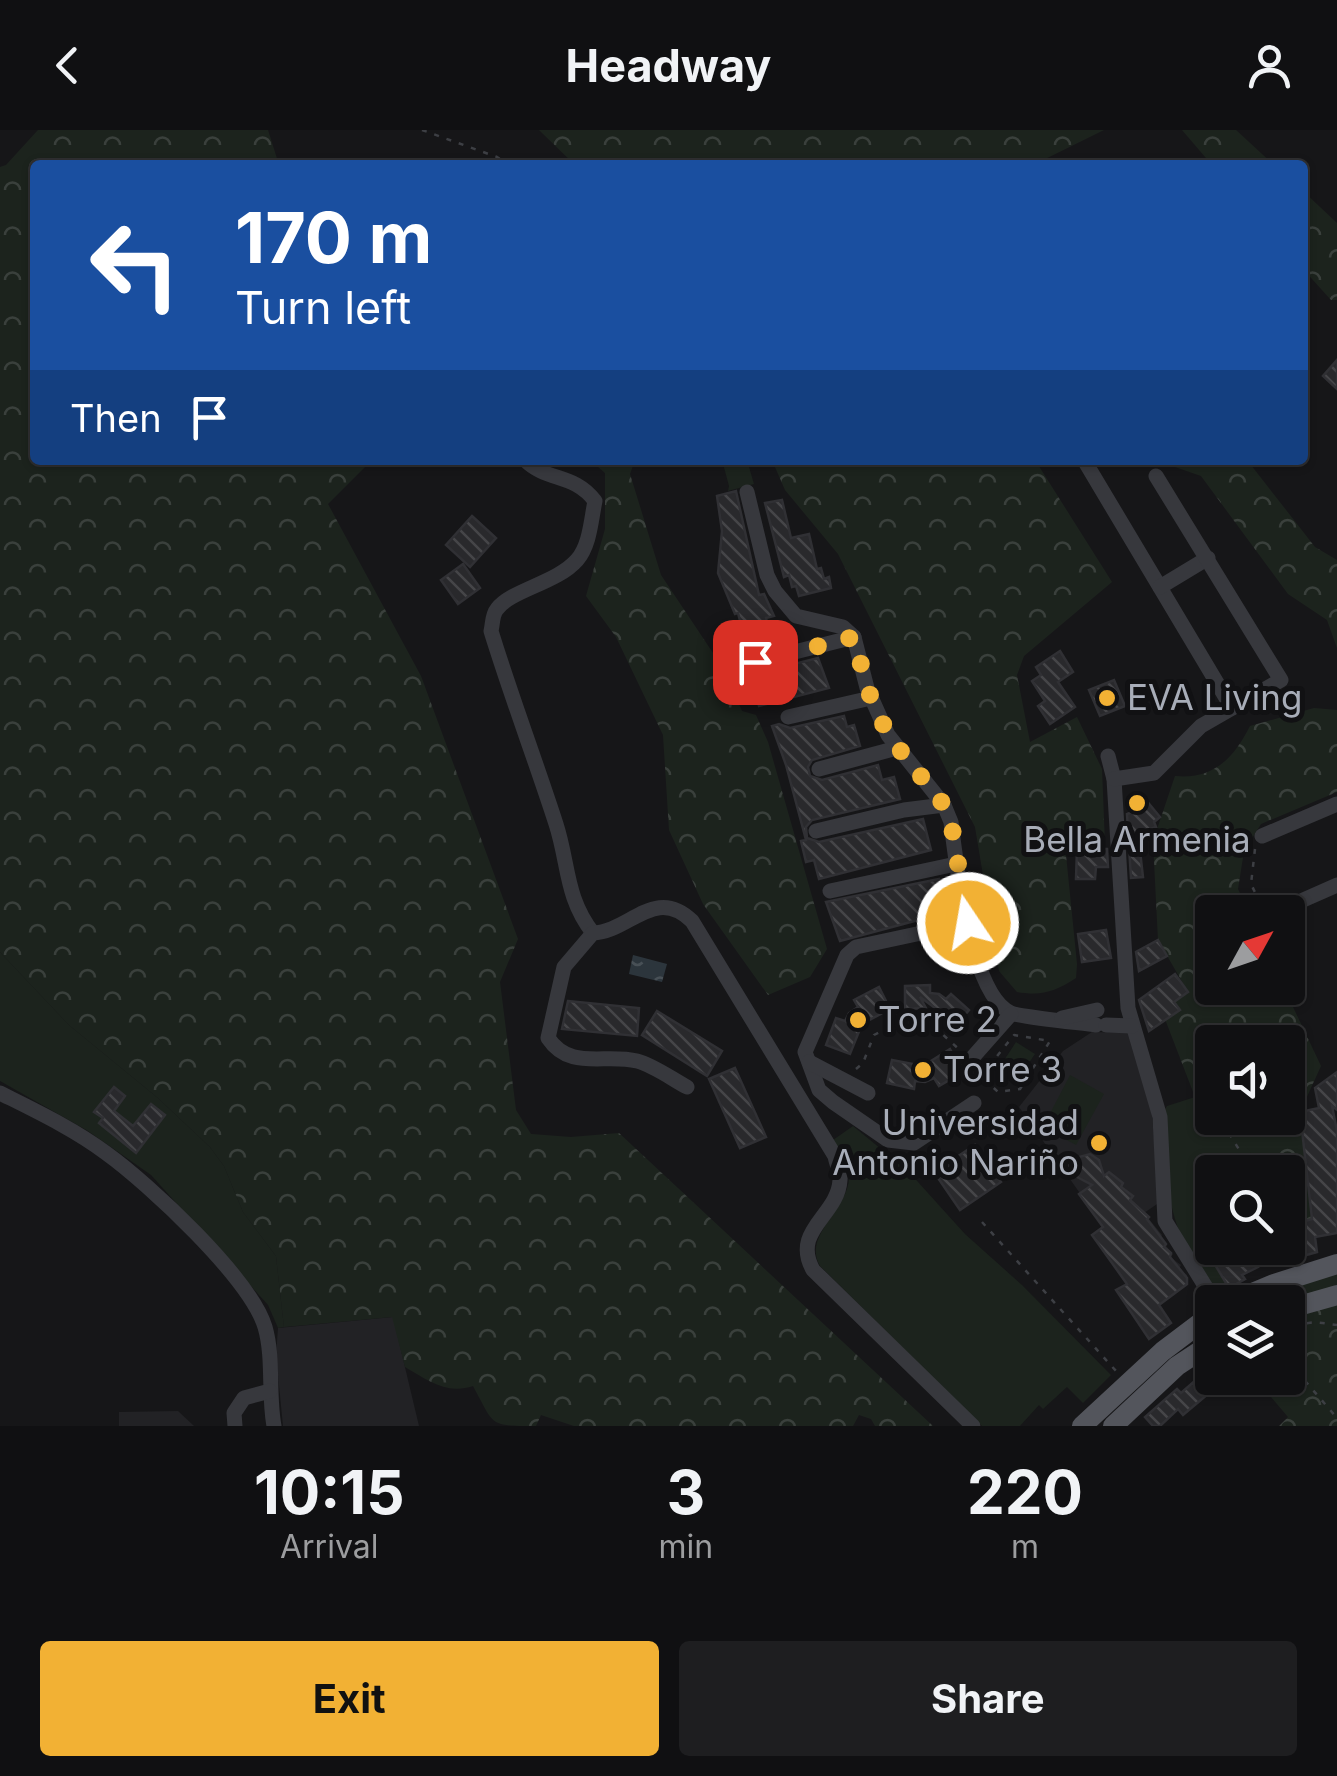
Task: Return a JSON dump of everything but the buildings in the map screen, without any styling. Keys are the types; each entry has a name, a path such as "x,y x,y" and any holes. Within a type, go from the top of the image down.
{"main road":[{"path":"1272,1285 1337,1264"},
{"path":"1305,1304 1337,1295"},
{"path":"1115,1420 1163,1350 1195,1326"},
{"path":"1082,1426 1115,1420 1195,1354"}],"street":[{"path":"530,465 569,479 585,488 595,501 586,544 576,562 540,586 501,604 494,612 492,631 556,823 566,860 568,890 593,932"},
{"path":"1087,465 1232,708"},
{"path":"1114,779 1154,773 1201,726 1281,680 1156,476"},
{"path":"748,492 767,575 775,591 796,616 844,627 854,637 871,698 897,748 944,805 951,822 976,959 994,999 1011,1014 1060,1018 1102,1017 1128,1008"},
{"path":"1160,587 1208,558"},
{"path":"755,662 854,637"},
{"path":"788,717 871,698"},
{"path":"818,769 897,748"},
{"path":"1108,756 1114,779 1128,1008 1163,1136 1165,1221 1205,1285"},
{"path":"1262,836 1337,804"},
{"path":"816,831 904,810 944,805"},
{"path":"830,891 956,864"},
{"path":"1305,899 1337,885"},
{"path":"593,932 603,932 647,910 663,907 684,912 692,921 835,1156 840,1180 834,1198 812,1231 806,1258 813,1270 973,1426"},
{"path":"968,923 856,947 846,955 806,1052 820,1090 888,1140 914,1143 974,1103"},
{"path":"593,932 564,967 548,1038 557,1052 572,1057 638,1061 687,1087"},
{"path":"973,1057 1011,1014"},
{"path":"1102,1017 1132,1026"},
{"path":"809,1062 868,1093"},
{"path":"0,1093 106,1153 204,1245 247,1292 268,1341 274,1426"},
{"path":"235,1426 234,1413 244,1398 270,1391"}],"path":[{"path":"422,130 502,160"},
{"path":"1257,895 1251,884 1252,853 1262,836"},
{"path":"982,1222 1115,1370"},
{"path":"1305,1323 1337,1325"},
{"path":"1305,1380 1337,1418"}],"shaded area":[{"name":"Universidad Antonio Nariño","path":"1092,1032 1133,1033 1151,1105 1160,1202 1144,1213 1162,1235 1160,1239 1173,1254 1170,1257 1187,1275 1187,1284 1159,1305 1019,1107 1063,1051"},
{"path":"393,1317 419,1426 283,1426 276,1355 278,1328"},
{"path":"178,1411 194,1426 119,1426 119,1412"}],"green space":[{"path":"38,130 268,130 277,160 30,160 30,465 367,465 328,504 421,676 518,939 500,982 516,1110 531,1134 571,1137 619,1133 933,1426 875,1426 871,1419 859,1415 853,1426 574,1426 541,1415 536,1426 501,1424 490,1416 473,1386 446,1387 405,1367 392,1317 284,1327 276,1256 243,1212 224,1166 210,1147 158,1098 69,1025 0,952 0,167"},
{"path":"539,130 1104,130 1043,160 570,160"},
{"path":"1182,130 1236,130 1269,160 1208,160"},
{"path":"1308,196 1337,223 1337,300 1331,300 1308,275"},
{"path":"596,465 633,465 630,474 661,575 723,668 742,711 756,715 768,742 827,949 810,977 768,995 703,904 669,830 663,735 616,637 586,596 605,529 605,473"},
{"path":"723,465 748,465 754,484 728,491"},
{"path":"774,465 1038,465 1112,582 1024,656 1017,675 1030,742 1077,717 1102,769 1105,845 1065,845 1077,964 1076,978 1068,983 1041,993 1017,992 999,971 975,827 838,554 785,490"},
{"path":"1169,465 1251,465 1315,547 1337,560 1337,648 1327,620 1288,594 1201,476"},
{"path":"1314,708 1337,710 1337,792 1261,824 1244,851 1238,889 1241,895 1195,895 1195,1005 1292,1005 1302,1025 1195,1025 1195,1097 1165,1019 1179,1009 1174,1002 1188,992 1158,940 1153,841 1175,776 1200,774 1221,764 1237,748 1250,726"},
{"path":"0,952 69,1025 158,1098 210,1147 224,1166 243,1212 276,1256 284,1327 278,1328 268,1305 151,1175 88,1131 0,1081"},
{"path":"1305,1032 1321,1066 1305,1101"},
{"path":"1016,1042 1035,1054 1015,1083 997,1071"},
{"path":"1070,1075 1104,1094 1076,1145 1043,1127"},
{"path":"1195,1097 1195,1135 1238,1135 1253,1155 1195,1155 1195,1260 1180,1232 1169,1191 1160,1117 1167,1106"},
{"path":"853,1126 909,1172 965,1234 1111,1375 1083,1403 1067,1387 1043,1409 1039,1405 1020,1426 982,1426 820,1266 817,1244 842,1201 849,1178 846,1163 833,1140"},
{"path":"1238,1135 1303,1135 1305,1155 1252,1155"},
{"path":"1305,1157 1313,1228 1305,1230"},
{"path":"1198,1265 1216,1265 1227,1285 1214,1285"},
{"path":"1337,1267 1337,1286 1305,1297 1305,1285 1290,1285"},
{"path":"1337,1301 1337,1426 1279,1426 1288,1417 1269,1395 1305,1395 1305,1311"}],"water":[{"path":"633,955 667,964 662,982 629,974"}],"place":[{"name":"EVA Living","path":"1107,698"},
{"name":"Bella Armenia","path":"1137,803"},
{"name":"Torre 2","path":"858,1020"},
{"name":"Torre 3","path":"923,1070"},
{"name":"Universidad Antonio Nariño","path":"1099,1143"}],"route":[{"path":"755,662 854,637 867,688 888,735 944,805 951,822 968,923"}]}
